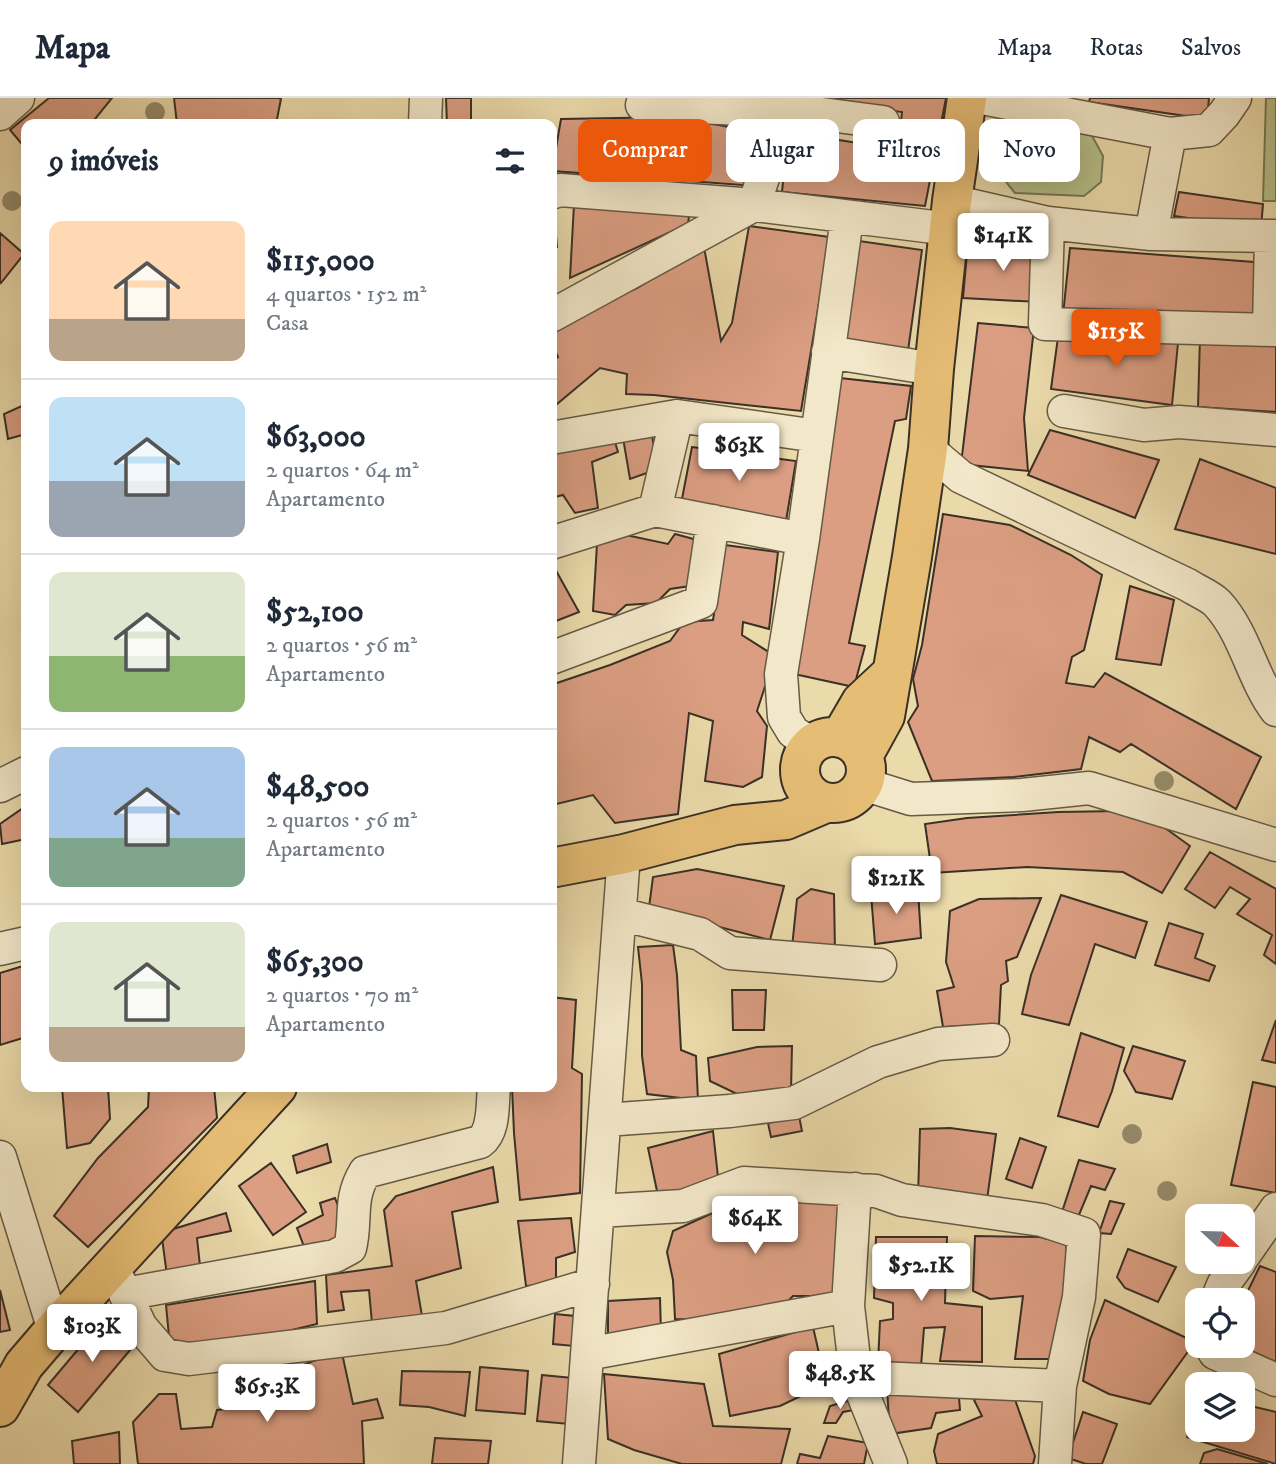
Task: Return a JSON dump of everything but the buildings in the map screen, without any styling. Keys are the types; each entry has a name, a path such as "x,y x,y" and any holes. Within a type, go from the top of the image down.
{"main road":[{"path":"557,867 624,854 735,825 786,820 825,803 812,796 803,785 835,759 861,702 891,673 928,449 951,215 967,98"},
{"path":"735,825 835,759"},
{"path":"2,1399 24,1365 54,1330 118,1280 273,1092"}],"street":[{"path":"0,114 18,98"},
{"path":"425,119 426,98"},
{"path":"982,98 1170,134 1209,130 1235,98"},
{"path":"642,105 800,105 868,119"},
{"path":"557,313 754,205 775,142 800,105"},
{"path":"1150,234 1170,134"},
{"path":"557,191 754,205 847,218 951,215 1048,223 1150,234 1273,237 1272,330 1045,324 1048,223"},
{"path":"847,218 803,538 781,674 784,717 793,732 835,759 911,799 1023,796 1089,789 1276,845"},
{"path":"828,352 934,369"},
{"path":"1065,411 1144,425 1179,422 1276,429"},
{"path":"557,437 677,416 817,436"},
{"path":"655,510 677,416"},
{"path":"928,449 961,477 1188,585 1216,602 1239,636 1268,699 1276,710"},
{"path":"557,541 655,510 803,538"},
{"path":"557,656 701,601 713,522"},
{"path":"0,786 21,776"},
{"path":"579,1464 624,854"},
{"path":"620,914 700,934 730,953 880,965"},
{"path":"0,949 21,944"},
{"path":"605,1120 730,1111 794,1103 878,1062 937,1044 993,1040"},
{"path":"493,1092 487,1137 480,1142 365,1172 357,1186 352,1207 354,1232 350,1248 335,1256 118,1280 141,1327 165,1355 190,1359 446,1328 593,1284"},
{"path":"0,1157 54,1330"},
{"path":"598,1210 683,1206 744,1183 876,1191 902,1200 1042,1220 1084,1234 1079,1297 1060,1386 1055,1464"},
{"path":"855,1189 848,1306 856,1377 891,1464"},
{"path":"1255,1240 1276,1209"},
{"path":"587,1354 848,1306"},
{"path":"1226,1358 1276,1380"},
{"path":"856,1377 1060,1386"}],"green space":[{"path":"1266,98 1276,98 1276,201 1263,201"},
{"path":"1080,130 1090,132 1103,156 1101,182 1084,196 1015,193 1006,182 1080,182"}]}
